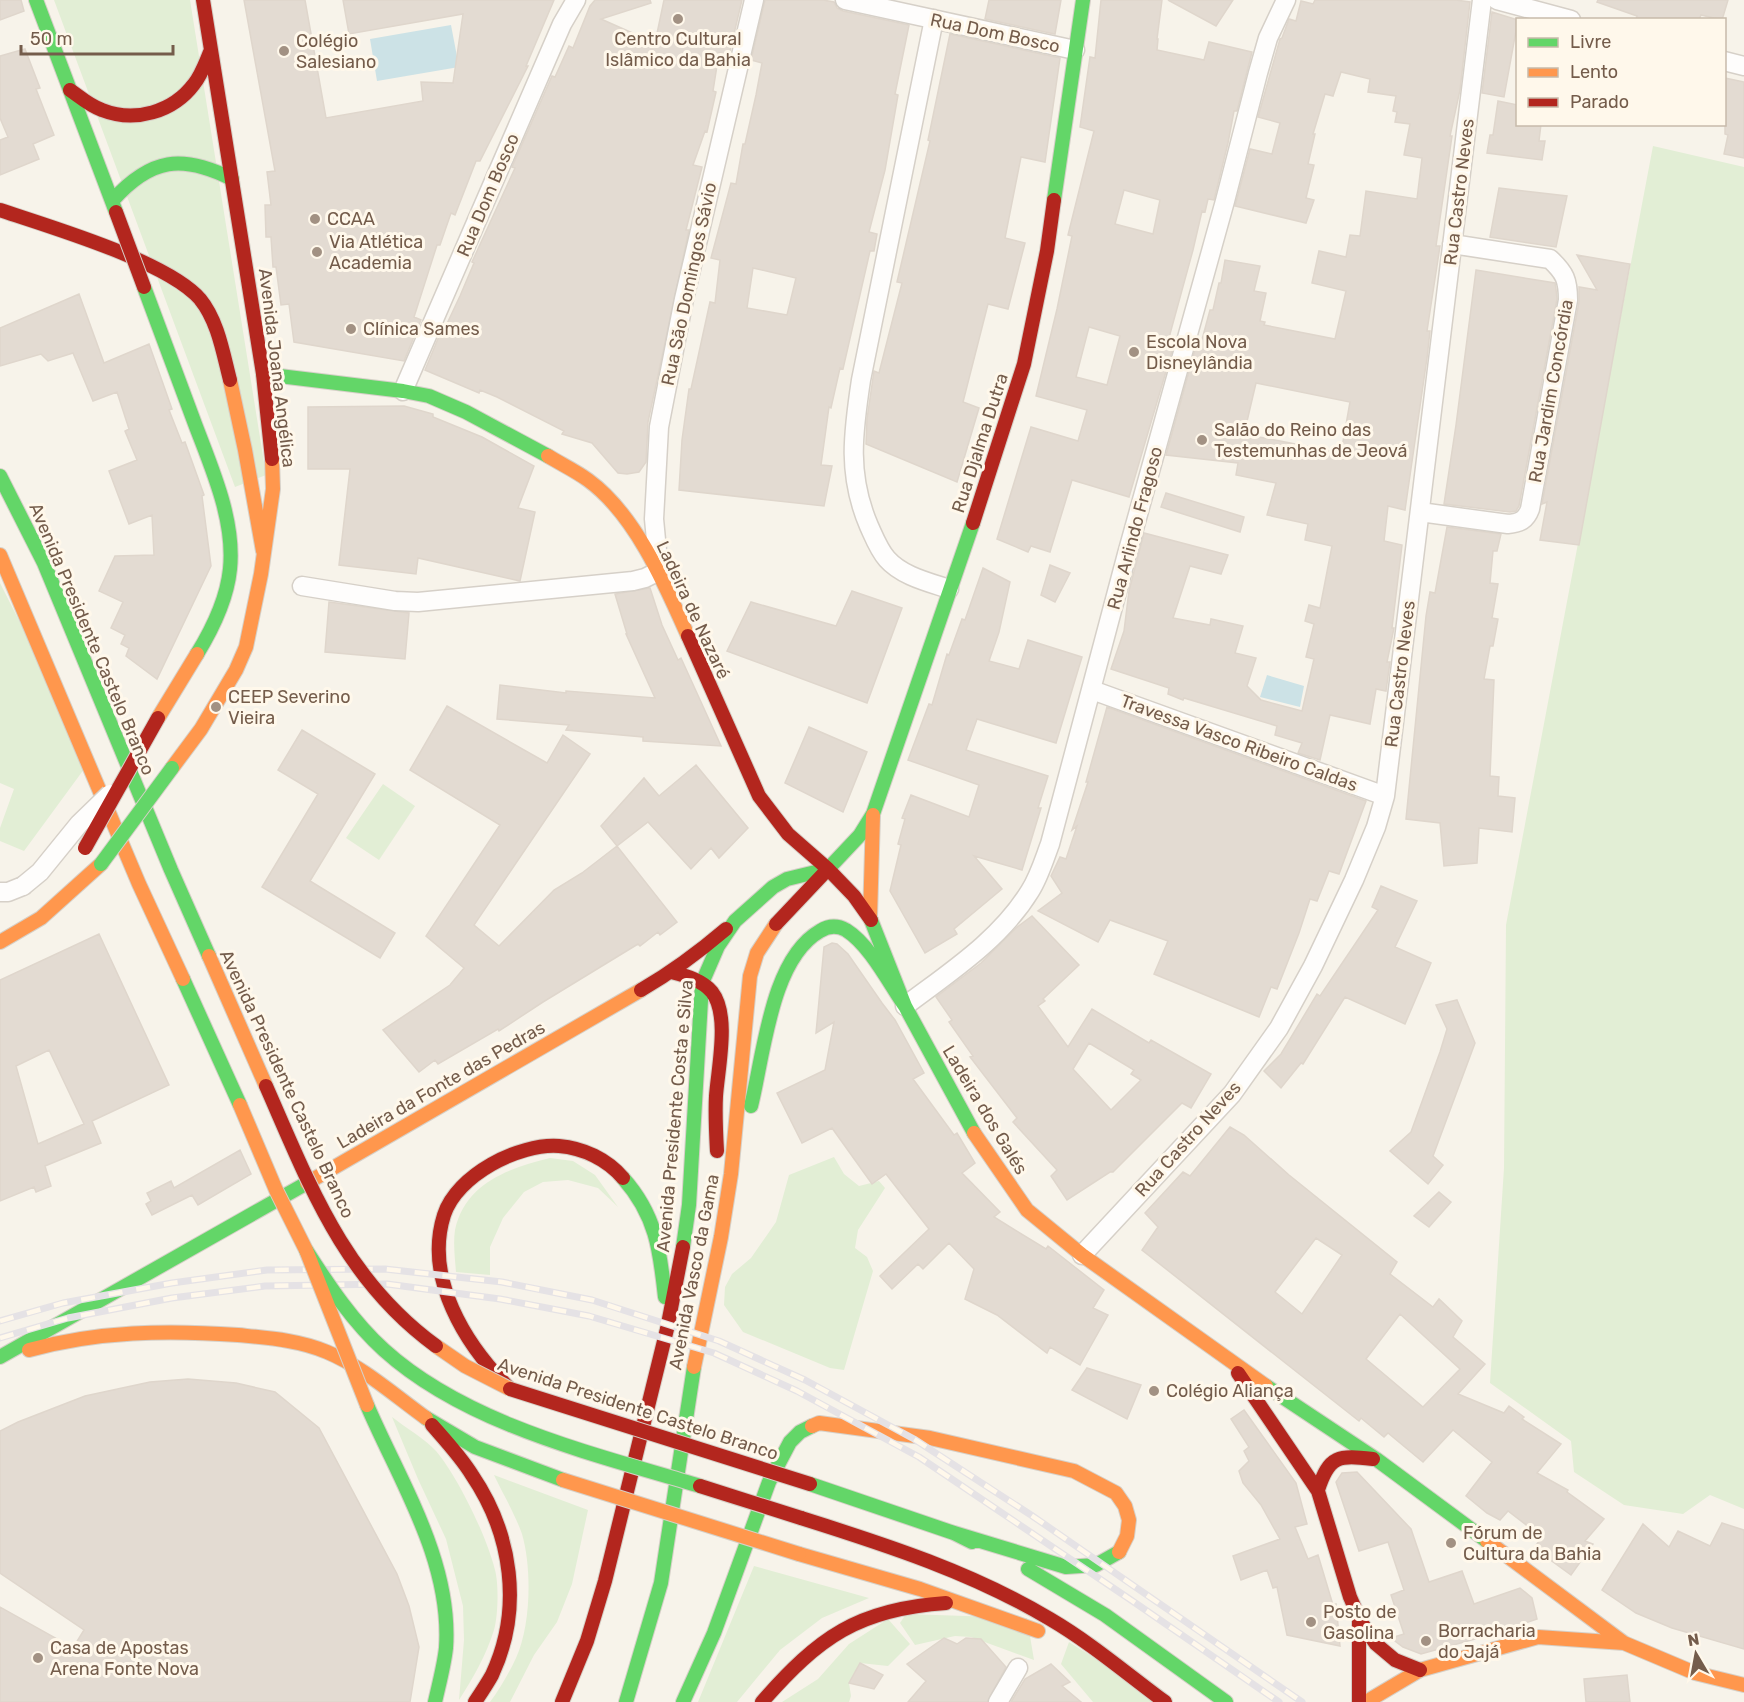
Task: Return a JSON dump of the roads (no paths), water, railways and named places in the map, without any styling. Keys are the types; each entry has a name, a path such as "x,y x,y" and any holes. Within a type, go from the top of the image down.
{"main road":[{"path":"36,0 144,287 262,551"},
{"name":"Avenida Joana Angélica","path":"0,942 17,935 38,920 101,864 201,729 240,663 254,617 273,489 272,454 263,375 203,0"},
{"name":"Rua Djalma Dutra","path":"828,869 860,835 873,814 991,471 1024,364 1047,251 1083,0"},
{"path":"70,90 101,110 120,116 143,115 166,109 183,98 196,82 211,50"},
{"path":"115,206 127,183 146,170 166,164 186,162 201,164 232,178"},
{"path":"0,210 68,232 161,270 194,293 207,310 222,348 247,450 237,496 230,571 225,594 213,624 82,852"},
{"name":"Ladeira de Nazaré","path":"263,375 429,396 466,412 589,480 614,505 634,531 659,572 759,796 788,834 828,869"},
{"name":"Avenida Presidente Castelo Branco","path":"0,476 44,563 171,870 318,1201 353,1262 377,1294 406,1322 481,1377 510,1389 810,1484 954,1533"},
{"path":"0,555 139,884 240,1105 276,1190 306,1250 367,1405 411,1498 435,1557 444,1605 446,1640 435,1702"},
{"path":"870,917 873,814"},
{"name":"Ladeira dos Galés","path":"828,869 870,917 905,1006 980,1144 1027,1210 1082,1255 1230,1362 1376,1459 1624,1643"},
{"name":"Ladeira da Fonte das Pedras","path":"0,1359 59,1322 340,1165 671,972 703,949 773,887 787,879 828,869"},
{"name":"Avenida Vasco da Gama","path":"626,1702 661,1583 693,1372 721,1237 731,1174 750,976 757,953 769,932 828,869"},
{"name":"Avenida Joana Angélica","path":"38,920 67,875"},
{"name":"Avenida Presidente Costa e Silva","path":"562,1702 587,1641 605,1581 667,1329 683,1251 689,1205 702,983 718,946 735,921"},
{"path":"731,1174 754,1096 779,985 798,949 809,936 821,929 833,926 845,928 855,937 905,1006"},
{"path":"671,972 688,976 702,983 714,996 719,1011 716,1098 721,1237"},
{"path":"510,1389 484,1362 466,1336 450,1302 441,1267 439,1238 444,1215 458,1190 477,1173 502,1158 528,1148 560,1144 587,1151 612,1167 634,1189 656,1232 662,1263 667,1329"},
{"path":"306,1250 340,1302 370,1337 398,1362 438,1392 480,1413 528,1431 910,1554 970,1578 1050,1619 1165,1702"},
{"name":"Ladeira da Fonte das Pedras","path":"0,1359 48,1344 96,1335 156,1331 266,1338 307,1345 339,1358 426,1418"},
{"name":"Ladeira dos Galés","path":"1230,1362 1318,1490 1359,1620"},
{"path":"426,1418 475,1447 563,1480 800,1554 887,1578 962,1603 1106,1658"},
{"path":"426,1418 473,1475 489,1503 501,1533 509,1564 513,1597 508,1630 497,1663 483,1692 475,1702"},
{"path":"683,1702 714,1633 769,1482 790,1442 800,1432 819,1423 930,1438 1074,1471 1092,1478 1116,1493 1125,1506 1129,1520 1127,1536 1120,1551 1096,1565 1082,1567 1066,1567 954,1533"},
{"path":"1318,1490 1329,1463 1339,1456 1376,1459"},
{"path":"954,1533 1024,1566 1069,1591 1118,1622 1226,1702"},
{"path":"1556,1593 1556,1610"},
{"path":"762,1702 783,1677 812,1649 873,1614 925,1603 962,1603"},
{"path":"1359,1620 1383,1652 1404,1666 1420,1670"},
{"path":"1359,1620 1359,1702"},
{"path":"1538,1636 1548,1625"},
{"path":"1366,1702 1420,1670 1538,1636 1624,1643 1695,1673 1744,1685"}],"street":[{"name":"Rua Dom Bosco","path":"403,391 562,24 576,0"},
{"name":"Rua São Domingos Sávio","path":"659,572 654,519 659,427 684,299 754,0"},
{"name":"Rua Dom Bosco","path":"845,0 1075,50"},
{"name":"Rua Arlindo Fragoso","path":"905,1006 981,947 1003,926 1038,877 1050,844 1178,369 1226,201 1268,38 1286,0"},
{"name":"Rua Castro Neves","path":"1082,1255 1232,1094 1279,1029 1313,966 1354,880 1376,827 1385,796 1482,0"},
{"path":"1497,0 1564,18"},
{"path":"934,20 861,380 853,433 856,490 875,538 887,559 905,573 949,589"},
{"path":"1726,61 1744,66"},
{"name":"Rua Jardim Concórdia","path":"1420,512 1508,524 1518,523 1527,518 1568,300 1568,285 1562,270 1550,259 1452,244"},
{"path":"302,586 395,601 418,602 633,581 659,572"},
{"name":"Travessa Vasco Ribeiro Caldas","path":"1092,690 1385,796"},
{"path":"0,892 8,892 23,886 40,872 79,824 122,782"},
{"path":"998,1702 1018,1668"}],"railway":[{"path":"0,1321 63,1303 172,1283 267,1270 385,1269 502,1282 592,1300 719,1341 805,1380 914,1439 1031,1515 1302,1702"},
{"path":"0,1338 68,1318 172,1298 265,1286 387,1284 500,1299 589,1316 714,1353 797,1391 919,1457 1279,1702"}],"place":[{"name":"Centro Cultural Islâmico da Bahia","path":"678,19"},
{"name":"Colégio Salesiano","path":"284,51"},
{"name":"CCAA","path":"315,219"},
{"name":"Via Atlética Academia","path":"317,252"},
{"name":"Clínica Sames","path":"351,329"},
{"name":"Escola Nova Disneylândia","path":"1134,352"},
{"name":"Salão do Reino das Testemunhas de Jeová","path":"1202,440"},
{"name":"CEEP Severino Vieira","path":"216,707"},
{"name":"Colégio Aliança","path":"1154,1391"},
{"name":"Fórum de Cultura da Bahia","path":"1451,1543"},
{"name":"Posto de Gasolina","path":"1311,1622"},
{"name":"Borracharia do Jajá","path":"1426,1641"},
{"name":"Casa de Apostas Arena Fonte Nova","path":"38,1658"}]}
